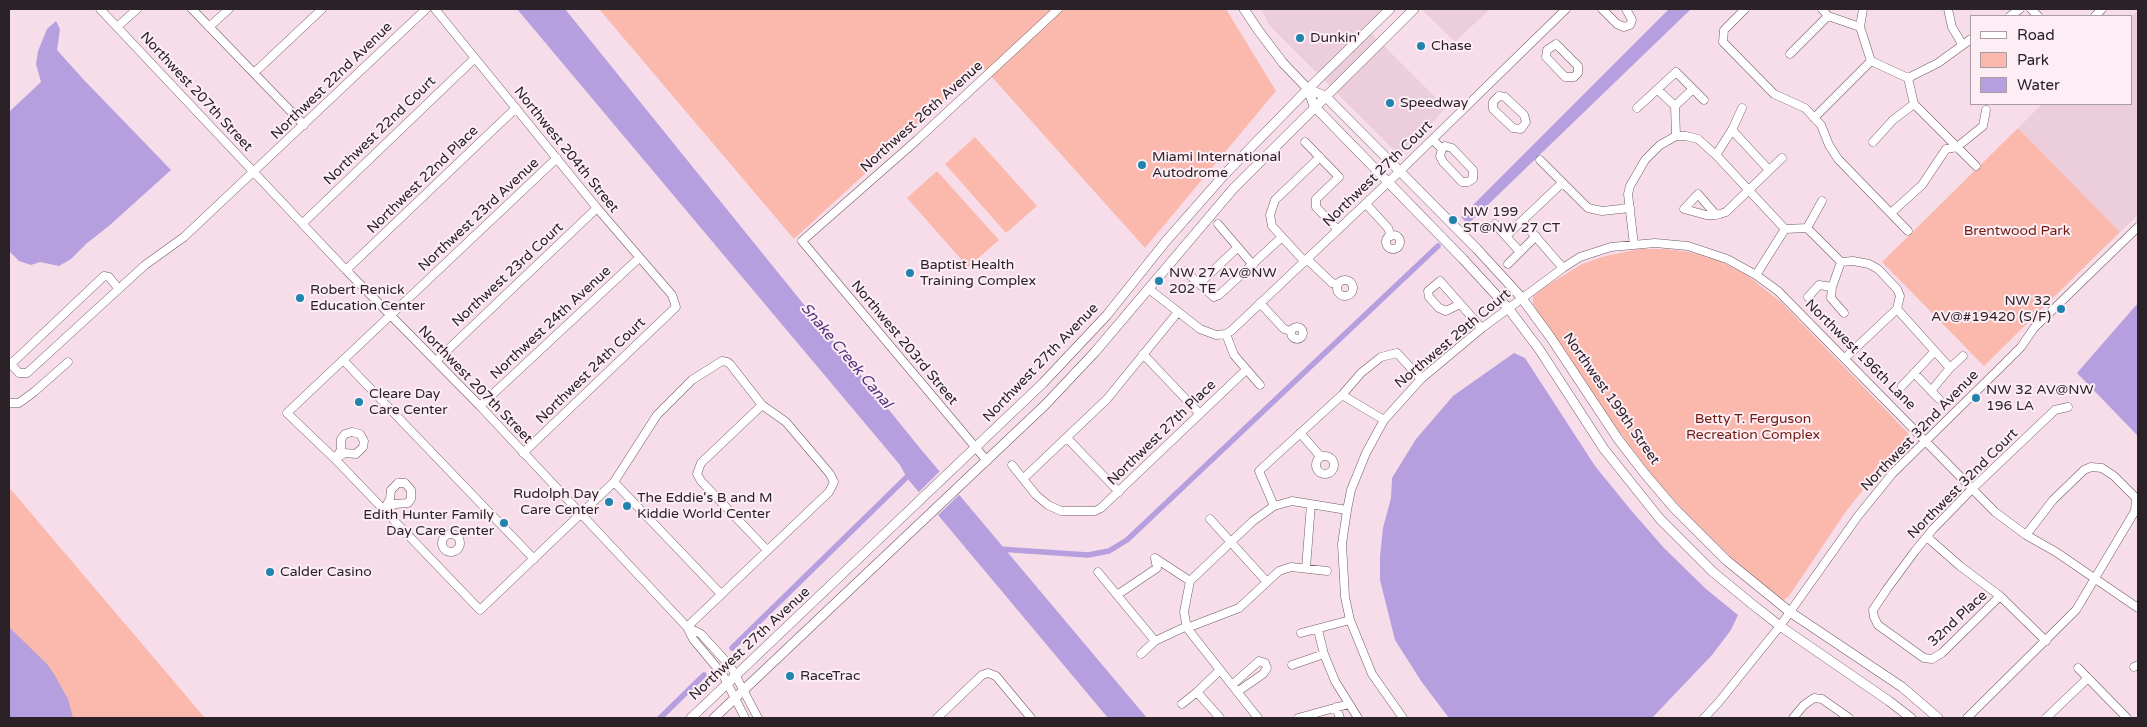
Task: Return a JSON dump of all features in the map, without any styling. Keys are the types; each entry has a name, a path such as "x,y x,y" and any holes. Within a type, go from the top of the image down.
{"main road":[{"name":"Northwest 199th Street","path":"1244,9 1283,63 1308,89 1325,96 1478,249 1521,298 1551,338 1618,439 1674,508 1726,560 1790,612 1902,687 1938,718"},
{"name":"Northwest 27th Avenue","path":"691,718 1043,384 1084,340 1190,212 1252,145 1390,9"},
{"path":"714,718 932,514 1045,405 1096,352 1233,189 1314,106 1414,9"},
{"name":"Northwest 199th Street","path":"1308,89 1314,106 1508,308 1539,349 1604,448 1648,505 1713,572 1780,626 1890,700 1911,718"},
{"path":"1190,212 1203,223"},
{"path":"1084,340 1096,352"}],"street":[{"name":"Northwest 207th Street","path":"100,9 390,316 480,406 687,627 693,639 714,662 746,718"},
{"path":"117,27 137,9"},
{"path":"192,9 304,125"},
{"path":"209,27 229,9"},
{"path":"254,73 322,9"},
{"name":"Northwest 22nd Avenue","path":"118,288 109,277 104,276 10,363 19,373 27,373 144,264 184,238 255,173 426,9"},
{"name":"Northwest 204th Street","path":"435,9 597,208 672,294 676,307"},
{"name":"Northwest 26th Avenue","path":"802,242 917,140 1058,9"},
{"name":"Northwest 27th Court","path":"1226,334 1433,140 1566,9"},
{"path":"1602,9 1617,24 1624,27 1630,25 1632,20 1626,9"},
{"path":"1745,9 1724,30 1723,42 1774,94 1805,108 1821,125 1829,145 1838,159 1908,231"},
{"path":"1822,9 1828,16 1860,27"},
{"path":"1863,9 1860,27 1871,61 1908,78"},
{"path":"1948,9 1952,27 1962,44"},
{"path":"1790,54 1828,16"},
{"path":"1538,36 1548,48"},
{"path":"1908,78 1938,63 1970,40"},
{"path":"1552,45 1558,45 1576,62 1579,69 1576,75 1571,78 1565,77 1546,56 1548,48 1552,45"},
{"name":"Northwest 22nd Court","path":"302,223 475,58"},
{"path":"1814,118 1871,61"},
{"path":"1637,108 1676,72 1704,100"},
{"path":"1908,78 1914,104 1976,166"},
{"path":"1485,88 1496,99"},
{"path":"1675,106 1693,89"},
{"path":"1658,90 1675,106 1676,136"},
{"path":"1500,96 1505,97 1524,115 1526,122 1524,127 1519,130 1513,128 1495,111 1492,104 1496,99 1500,96"},
{"path":"1873,142 1893,120 1914,104"},
{"name":"Northwest 22nd Place","path":"346,270 516,108"},
{"path":"1716,155 1732,130 1742,108"},
{"path":"1891,213 1922,185 1946,149 1957,147 1983,126 1986,110"},
{"path":"1732,130 1769,170"},
{"path":"1634,245 1628,194 1630,186 1645,160 1660,145 1676,136 1698,139 1716,155 1785,229 1807,228 1841,262 1853,261 1870,264 1878,269 1898,289 1900,296 1897,309 1845,358"},
{"path":"1433,140 1442,149"},
{"path":"1305,142 1339,177 1316,199 1316,207 1338,230"},
{"path":"1445,146 1452,148 1474,170 1474,176 1470,181 1462,182 1443,162 1440,156 1442,149 1445,146"},
{"path":"1320,157 1272,204 1270,215 1272,226 1282,237 1332,283 1338,284"},
{"name":"Northwest 23rd Avenue","path":"433,562 335,459 287,413 557,158"},
{"path":"1716,215 1726,212 1782,158"},
{"path":"1540,160 1588,208 1602,211 1630,208"},
{"path":"1506,236 1562,183"},
{"path":"1807,228 1822,201"},
{"path":"1366,204 1388,228 1391,236"},
{"name":"Northwest 23rd Court","path":"436,361 597,208"},
{"path":"1522,221 1563,268"},
{"path":"1218,224 1253,265"},
{"path":"1495,224 1520,252"},
{"name":"Northwest 32nd Avenue","path":"1704,718 1780,626 1874,495 1926,440 2009,359 2034,328 2138,227"},
{"path":"1756,275 1785,229"},
{"path":"1508,264 1536,236"},
{"path":"1185,271 1214,297 1219,295 1253,265 1282,237"},
{"name":"Northwest 203rd Street","path":"802,242 987,461"},
{"name":"Northwest 196th Lane","path":"1634,245 1655,243 1688,246 1727,258 1756,275 1778,291 1995,512 2026,535 2056,552 2138,608"},
{"name":"Northwest 29th Court","path":"1403,718 1372,674 1350,620 1344,597 1342,544 1347,510 1359,469 1384,420 1421,379 1482,328 1580,257 1612,248 1634,245"},
{"path":"1200,284 1237,248"},
{"name":"Northwest 24th Avenue","path":"480,406 639,258"},
{"path":"1841,262 1832,287 1831,298 1844,313"},
{"path":"1808,297 1819,285 1832,287"},
{"path":"1148,289 1200,329 1216,335 1226,334 1234,355 1260,385"},
{"path":"1260,304 1284,329 1291,331"},
{"path":"1460,304 1482,328"},
{"name":"Northwest 24th Court","path":"523,453 676,307"},
{"path":"1897,309 1950,368"},
{"path":"1012,464 1024,478 1107,399 1178,312"},
{"path":"1902,386 1934,352"},
{"path":"1274,506 1259,470 1342,395 1361,373 1381,357 1397,353 1421,379"},
{"path":"1143,354 1200,414"},
{"path":"1931,391 1963,356"},
{"path":"344,361 534,559"},
{"path":"445,550 433,562 480,610 614,482 657,415 692,380 722,361 730,364 762,405 786,422 830,474 834,482 829,492 687,627"},
{"path":"9,403 18,402 34,392 68,362"},
{"name":"Northwest 27th Place","path":"1024,478 1036,495 1048,505 1061,511 1095,511 1118,492 1246,370"},
{"path":"1914,373 1939,399"},
{"path":"1342,395 1384,420"},
{"path":"762,405 701,463 697,474 701,481 767,550"},
{"name":"Northwest 32nd Court","path":"1932,659 1924,658 1878,625 1873,610 1915,551 1972,490 2055,410 2068,407"},
{"path":"1300,433 1321,457"},
{"path":"1067,438 1118,492"},
{"path":"1967,718 2076,610 2135,511 2136,498 2114,476 2096,466 2084,470 2053,500 2026,535"},
{"path":"614,482 721,594"},
{"path":"1253,717 1234,688 1187,628 1184,612 1190,581 1253,521 1274,506 1292,501 1347,510"},
{"path":"1306,568 1311,504"},
{"path":"1210,519 1267,582"},
{"path":"1926,538 2000,596 2046,641"},
{"path":"1117,595 1157,568 1155,558 1190,581"},
{"path":"1141,654 1155,641 1185,627 1187,628 1239,608 1279,571 1291,567 1327,571"},
{"path":"1098,572 1155,641"},
{"name":"32nd Place","path":"1932,659 1942,653 2000,596"},
{"path":"1302,632 1318,630 1350,620"},
{"name":"Northwest 207th Street","path":"687,627 700,634 731,666 758,718"},
{"path":"1318,630 1324,654 1336,681 1358,718"},
{"path":"1292,665 1324,654"},
{"path":"2078,668 2127,718"},
{"path":"1182,704 1219,671"},
{"path":"937,718 982,675 988,673 996,676 1030,718"},
{"path":"2046,718 2088,678"},
{"path":"1197,692 1220,718"},
{"path":"1794,718 1804,705 1814,698 1822,700 1849,718"},
{"path":"1298,718 1349,704"},
{"path":"1336,707 1340,718"}],"shaded area":[{"path":"1261,9 1383,9 1365,27 1446,108 1400,156 1269,25"},
{"path":"1421,9 1490,9 1455,42"},
{"path":"2138,10 2138,215 2120,232 2018,128 2041,105 2132,105 2132,16"}],"green space":[{"name":"Miami International Autodrome","path":"599,9 1226,9 1276,91 1145,248 982,66 794,239"},
{"name":"Brentwood Park","path":"2018,128 2120,232 1984,366 1882,262"},
{"path":"975,137 1037,206 1006,233 945,164"},
{"path":"937,171 999,240 968,267 907,198"},
{"name":"Betty T. Ferguson Recreation Complex","path":"1640,249 1690,252 1720,261 1748,276 1782,303 1908,433 1908,442 1875,475 1847,510 1789,596 1784,600 1780,599 1742,568 1687,514 1656,480 1608,417 1533,304 1533,296 1582,264 1605,256"},
{"path":"9,488 13,492 205,718 9,718"}],"water":[{"name":"Snake Creek Canal","path":"517,9 565,9 919,447 1147,718 1108,718 907,478 900,465"},
{"path":"1669,9 1691,9 1468,224 1461,217"},
{"path":"56,21 60,29 57,50 171,170 71,259 59,266 40,262 31,265 19,261 9,251 9,112 41,82 36,64 38,51 47,29"},
{"path":"2138,303 2138,436 2077,373"},
{"path":"1514,353 1525,358 1595,466 1630,509 1664,548 1706,589 1738,615 1731,630 1712,655 1652,718 1449,718 1421,681 1395,640 1380,580 1383,528 1391,498 1392,478 1416,439 1453,396"},
{"path":"9,627 47,664 68,699 73,718 9,718"}],"pier":[{"path":"941,470 961,493 936,517 917,494"}],"waterway":[{"path":"999,549 1088,555 1109,551 1127,540 1438,246"},
{"path":"732,648 911,473"},
{"path":"660,718 704,675"}],"place":[{"name":"Dunkin'","path":"1300,38"},
{"name":"Chase","path":"1421,46"},
{"name":"Speedway","path":"1390,103"},
{"name":"Miami International Autodrome","path":"1142,165"},
{"name":"NW 199 ST@NW 27 CT","path":"1453,220"},
{"name":"Baptist Health Training Complex","path":"910,273"},
{"name":"NW 27 AV@NW 202 TE","path":"1159,281"},
{"name":"Robert Renick Education Center","path":"300,298"},
{"name":"NW 32 AV@#19420 (S/F)","path":"2061,309"},
{"name":"NW 32 AV@NW 196 LA","path":"1976,398"},
{"name":"Cleare Day Care Center","path":"359,402"},
{"name":"Rudolph Day Care Center","path":"609,502"},
{"name":"The Eddie's B and M Kiddie World Center","path":"627,506"},
{"name":"Edith Hunter Family Day Care Center","path":"504,523"},
{"name":"Calder Casino","path":"270,572"},
{"name":"RaceTrac","path":"790,676"}]}
